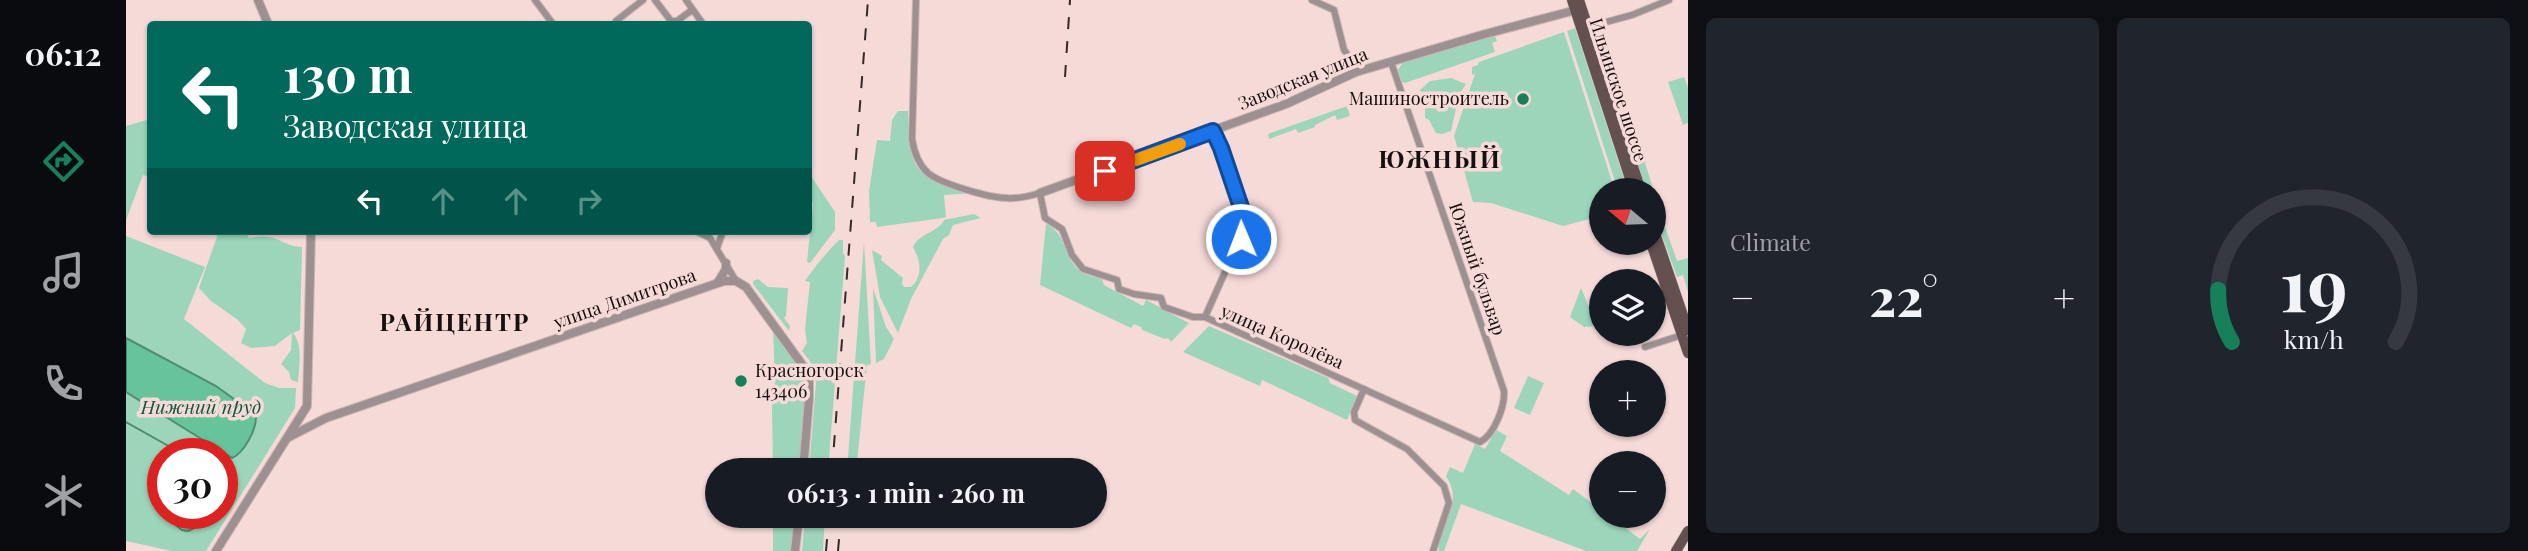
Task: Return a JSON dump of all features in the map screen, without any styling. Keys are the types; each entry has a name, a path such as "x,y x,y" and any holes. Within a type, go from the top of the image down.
{"main road":[{"name":"Ильинское шоссе","path":"1577,5 1637,178"},
{"name":"Ильинское шоссе","path":"1585,28 1630,178"},
{"path":"1656,256 1685,333"},
{"path":"1662,256 1685,333 1688,353"},
{"path":"1677,551 1688,531"},
{"path":"1677,551 1688,541"}],"street":[{"path":"258,0 267,21"},
{"path":"535,0 551,21"},
{"path":"616,21 643,0"},
{"path":"655,0 671,21 677,21 692,10"},
{"path":"686,0 701,21"},
{"path":"916,0 912,139 920,164 935,178 988,195 1010,198 1040,193"},
{"path":"1312,0 1334,10 1344,50 1351,59"},
{"path":"1585,28 1632,15 1669,0"},
{"name":"Заводская улица","path":"1040,193 1286,104 1352,74 1577,5"},
{"name":"Южный бульвар","path":"1391,61 1504,391 1503,402 1493,427 1488,436 1480,442"},
{"path":"1206,317 1247,225 1213,131"},
{"name":"улица Королёва","path":"1040,193 1045,218 1062,229 1072,255 1083,269 1116,280 1119,289 1161,298 1164,307 1193,317 1206,317 1480,442"},
{"path":"311,235 307,406 310,415 322,419"},
{"path":"707,235 736,281 746,287 809,374 810,398 804,458"},
{"path":"717,248 722,235"},
{"path":"716,284 724,274 726,263"},
{"name":"улица Димитрова","path":"289,437 322,419 716,284 736,281"},
{"path":"1645,347 1685,333"},
{"path":"1364,389 1354,412 1355,420 1407,449 1448,492 1448,509 1433,551"},
{"path":"216,551 307,406"},
{"path":"796,551 798,528"}],"shaded area":[{"path":"1575,28 1624,178 1614,178 1567,31"},
{"path":"1602,29 1650,178 1642,178 1598,33"},
{"name":"Машиностроитель","path":"1564,32 1611,178 1589,178 1589,219 1563,226 1491,203 1473,202 1454,136 1475,74 1472,75 1472,67 1479,62"},
{"path":"1495,36 1497,41 1492,43 1495,52 1402,82 1398,70 1403,62"},
{"path":"1684,77 1688,88 1688,123 1683,125 1668,82"},
{"path":"1451,78 1466,84 1459,95 1451,131 1436,133 1425,118 1425,97 1420,90 1430,81"},
{"path":"1347,106 1350,116 1337,120 1335,115 1315,127 1298,133 1296,129 1269,139 1268,134"},
{"path":"898,111 908,111 911,149 920,170 928,177 975,193 944,195 946,217 877,227 876,222 870,222 869,191 877,140 890,141 892,120"},
{"path":"147,120 147,176 143,175 126,220 126,126"},
{"path":"812,178 835,212 835,230 810,263 807,262 810,235 812,235"},
{"path":"974,214 981,218 953,225 949,235 943,239 911,299 898,333 880,297 872,250 882,256 881,260 903,278 904,287 911,287 919,272 919,262 913,247 916,242 944,220"},
{"path":"1046,224 1058,233 1070,259 1080,271 1102,279 1104,285 1143,306 1146,300 1189,323 1171,342 1168,338 1142,330 1134,324 1131,328 1040,285"},
{"path":"1666,230 1677,261 1688,258 1688,292 1683,275 1677,277 1666,246"},
{"path":"218,235 267,237 302,247 300,330 293,333 299,349 298,382 291,380 289,372 281,364 291,350 292,333 275,346 251,348 241,343 246,329 199,288"},
{"path":"126,236 205,267 184,319 265,383 279,388 296,388 295,408 238,500 238,438 147,438 147,529 220,529 206,551 172,551 126,541"},
{"path":"839,240 843,240 845,256 829,458 810,458 816,383 810,361 802,351 807,343 805,329 810,282 805,281"},
{"path":"864,242 871,364 867,365 857,458 848,458"},
{"path":"758,279 768,287 788,288 784,318 790,326 789,331 753,284 753,281"},
{"path":"873,288 886,327 894,339 884,359 876,363"},
{"path":"1581,288 1589,307 1589,327 1584,327 1570,317"},
{"path":"1209,326 1328,378 1330,383 1357,396 1347,420 1262,380 1260,386 1183,352"},
{"path":"773,330 804,373 806,380 801,458 773,458 772,406 775,379"},
{"path":"1528,376 1544,383 1530,415 1514,408"},
{"path":"1496,430 1507,436 1500,451 1569,495 1573,489 1589,501 1589,528 1626,528 1640,539 1650,529 1637,551 1586,551 1461,504 1444,551 1439,551 1441,532 1452,506 1451,487 1446,476 1450,467 1463,473 1475,444 1485,449"},
{"path":"773,528 794,528 792,551 773,551"},
{"path":"804,528 824,528 823,551 802,551"}],"water":[{"name":"Нижний пруд","path":"126,338 216,386 256,415 256,421 245,446 238,454 238,438 200,438 126,392"}],"waterway":[{"path":"126,422 154,438"},
{"path":"181,529 192,529"}],"railway":[{"path":"833,458 868,0"},
{"path":"1065,77 1070,0"},
{"path":"826,551 828,528"},
{"path":"838,551 840,528"}],"slow traffic":[{"path":"1136,160 1180,144"}],"place":[{"name":"Машиностроитель","path":"1523,99"},
{"name":"Красногорск 143406","path":"741,381"}],"district":[{"name":"ЮЖНЫЙ","path":"1440,160"},
{"name":"РАЙЦЕНТР","path":"455,323"}],"route":[{"path":"1105,171 1213,131 1247,225 1241,239"}]}
